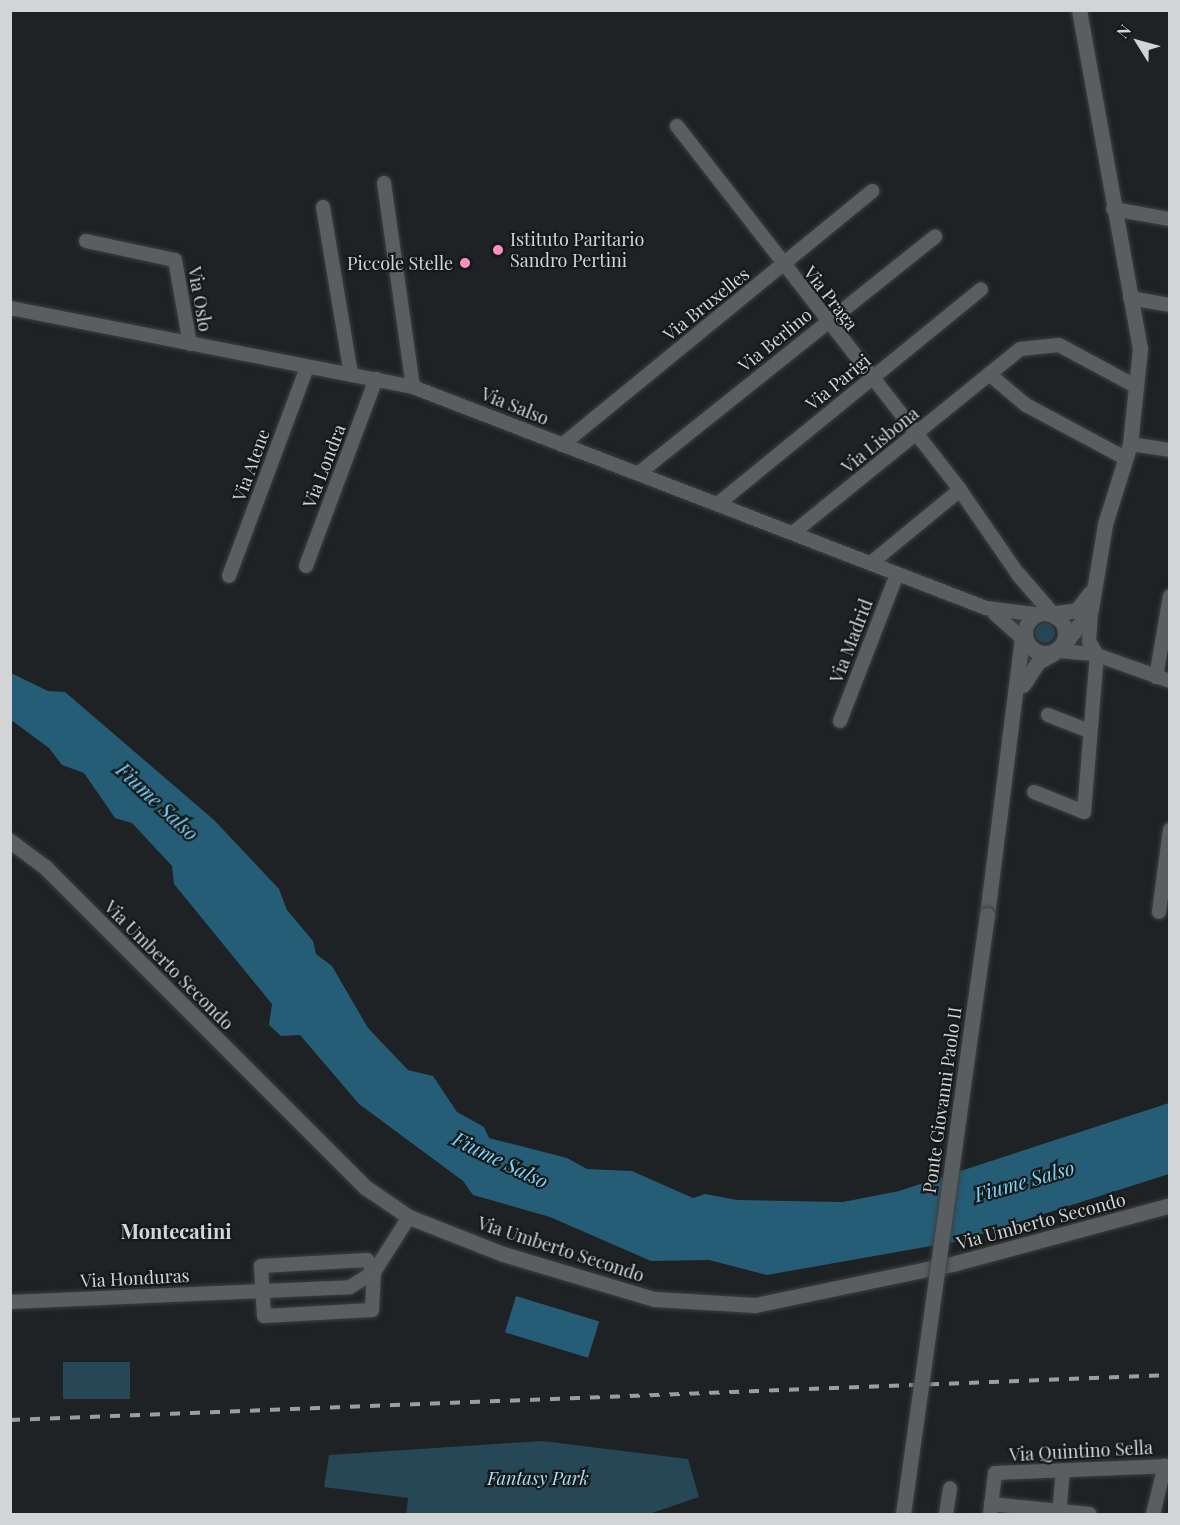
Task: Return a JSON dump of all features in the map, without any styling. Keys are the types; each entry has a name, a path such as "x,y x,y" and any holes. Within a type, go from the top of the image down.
{"street":[{"path":"1034,792 1084,812 1095,654 1089,641 1091,609 1094,585 1127,451 1140,350 1079,10"},
{"name":"Via Praga","path":"677,126 782,265 960,490 1018,574"},
{"path":"384,183 413,387"},
{"name":"Via Bruxelles","path":"562,445 872,191"},
{"path":"323,207 351,375"},
{"path":"1113,209 1170,219"},
{"name":"Via Berlino","path":"639,473 935,237"},
{"name":"Via Oslo","path":"86,241 176,260 190,344"},
{"name":"Via Parigi","path":"719,503 981,289"},
{"path":"1130,298 1170,305"},
{"name":"Via Salso","path":"10,308 413,387 719,503 986,608"},
{"name":"Via Lisbona","path":"793,533 1020,349 1059,345 1137,387"},
{"name":"Via Atene","path":"229,576 307,367"},
{"path":"995,370 1026,405 1127,451 1170,450"},
{"name":"Via Londra","path":"306,566 376,379"},
{"path":"871,563 960,490"},
{"name":"Via Madrid","path":"840,721 897,574"},
{"path":"1018,574 1045,630"},
{"name":"Ponte Giovanni Paolo II","path":"903,1515 1020,691 1045,630 1018,574"},
{"path":"1020,691 1045,630 1077,610 1094,585"},
{"path":"986,608 1045,630 1095,654 1163,679 1170,596"},
{"path":"986,608 1045,630 1095,654"},
{"path":"1045,630 1091,609"},
{"path":"1048,715 1089,732"},
{"path":"1159,912 1170,830"},
{"name":"Via Umberto Secondo","path":"10,841 45,867 338,1164 409,1217 503,1254 654,1299 723,1306 755,1305 952,1264 1170,1206"},
{"name":"Via Honduras","path":"10,1302 350,1287 374,1272 409,1217"},
{"name":"Via Honduras","path":"367,1260 374,1272 372,1310 264,1316 262,1290 261,1266 367,1260"},
{"path":"1153,1515 1167,1465"},
{"name":"Via Quintino Sella","path":"990,1509 995,1473 1167,1465"},
{"path":"1059,1513 1063,1470"},
{"path":"946,1515 950,1488"},
{"path":"990,1509 1089,1515"}],"green space":[{"path":"1041,623 1049,623 1055,629 1055,637 1049,643 1041,643 1035,637 1035,629"},
{"path":"63,1362 130,1362 130,1399 63,1399"},
{"name":"Fantasy Park","path":"542,1441 688,1459 699,1497 649,1514 406,1514 408,1498 324,1487 329,1455"}],"water":[{"name":"Fiume Salso","path":"11,673 48,691 65,692 214,820 279,889 287,910 313,941 316,954 332,966 368,1028 408,1070 433,1076 457,1112 484,1127 489,1138 567,1158 587,1169 632,1171 693,1198 705,1194 737,1200 843,1202 899,1191 1169,1103 1169,1174 959,1241 767,1275 709,1260 651,1261 550,1217 473,1195 463,1181 359,1104 300,1035 281,1036 269,1025 272,1004 174,884 172,866 132,823 115,818 84,773 62,765 49,748 11,720"},
{"path":"516,1296 599,1321 588,1358 505,1332"}],"railway":[{"path":"10,1420 1170,1375"}],"place":[{"name":"Istituto Paritario Sandro Pertini","path":"498,250"},
{"name":"Piccole Stelle","path":"465,263"}],"district":[{"name":"Montecatini","path":"176,1230"}]}
